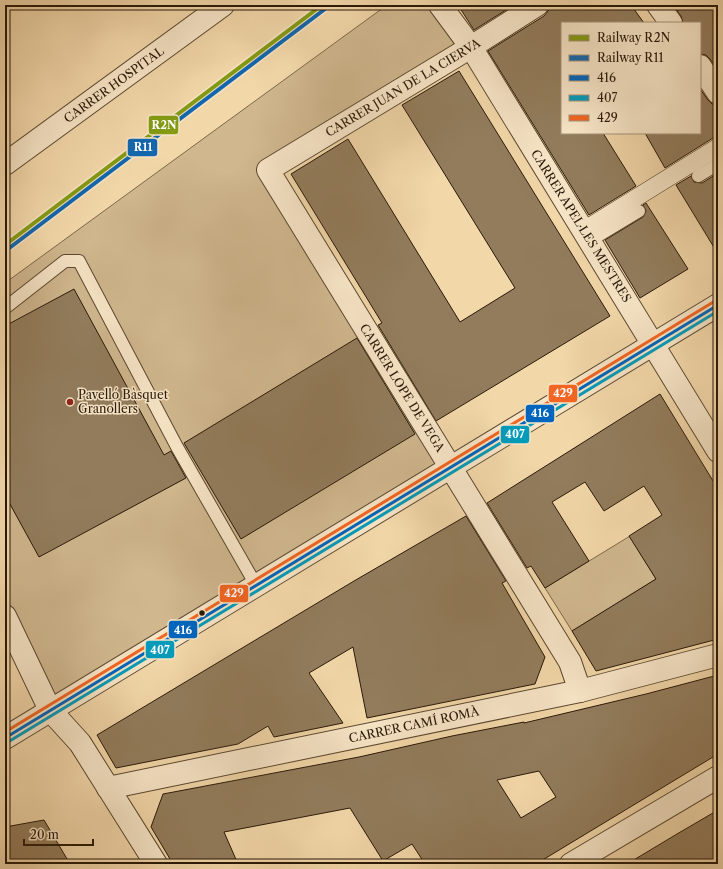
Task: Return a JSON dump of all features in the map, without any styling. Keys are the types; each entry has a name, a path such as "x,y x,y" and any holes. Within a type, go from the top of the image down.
{"street":[{"name":"CARRER HOSPITAL","path":"5,164 223,5"},
{"name":"CARRER APEL·LES MESTRES","path":"440,5 472,47 718,451"},
{"name":"CARRER JUAN DE LA CIERVA","path":"268,170 472,47 537,5"},
{"path":"658,5 670,22"},
{"path":"701,68 718,93"},
{"path":"587,235 718,147"},
{"name":"CARRER LOPE DE VEGA","path":"268,170 570,662 580,691"},
{"path":"5,738 718,305"},
{"path":"5,616 50,710 80,743 156,864"},
{"name":"CARRER CAMÍ ROMÀ","path":"108,788 580,691 718,655"},
{"path":"571,864 718,777"}],"lane":[{"path":"698,176 718,164"},
{"path":"587,235 639,211"},
{"path":"5,308 65,261 79,261 177,447 256,585"}],"shaded area":[{"path":"387,5 440,5 471,47 268,170 451,467 50,710 5,616 5,283"},
{"path":"630,536 656,579 572,631 545,588"}],"building":[{"path":"458,5 514,5 474,30"},
{"path":"549,5 631,5 643,22 561,22 561,134 604,134 636,186 589,215 488,51 544,16 548,11"},
{"path":"686,5 718,5 718,70 706,55 701,54 701,22 683,22 681,16 677,11"},
{"path":"459,71 610,316 436,421 378,325 382,323 291,174 348,139 460,322 515,288 402,105"},
{"path":"701,90 712,104 718,105 718,137 713,138 665,168 646,134 701,134"},
{"path":"718,173 718,254 676,185 691,176 694,182 702,183"},
{"path":"646,203 688,269 640,298 605,240 643,217 646,211 643,205"},
{"name":"Pavelló Bàsquet Granollers","path":"74,289 164,455 171,451 186,478 39,557 5,495 5,326"},
{"path":"357,338 415,434 241,539 184,443"},
{"path":"660,394 718,489 718,639 596,671 572,631 656,579 629,536 662,515 644,486 604,511 585,482 552,502 589,561 545,588 531,566 527,568 487,503"},
{"path":"466,516 506,581 502,583 545,657 535,684 367,718 353,647 309,673 343,723 274,737 268,726 238,744 116,768 97,735 354,581"},
{"path":"718,675 718,754 536,864 425,864 412,844 383,861 350,808 224,832 238,864 173,864 151,827 163,794 359,757 452,736 524,723","holes":["539,771 556,797 521,818 497,780"]},
{"path":"718,810 718,864 627,864 677,834"},
{"path":"44,820 70,864 5,864 5,827"}],"rail line":[{"name":"R2N","path":"5,245 322,5"},
{"name":"R11","path":"8,249 325,9"}],"transit line":[{"name":"429","path":"5,732 715,301"},
{"name":"416","path":"5,738 718,305"},
{"name":"407","path":"8,742 718,311"}],"place":[{"name":"Pavelló Bàsquet Granollers","path":"70,402"}]}
